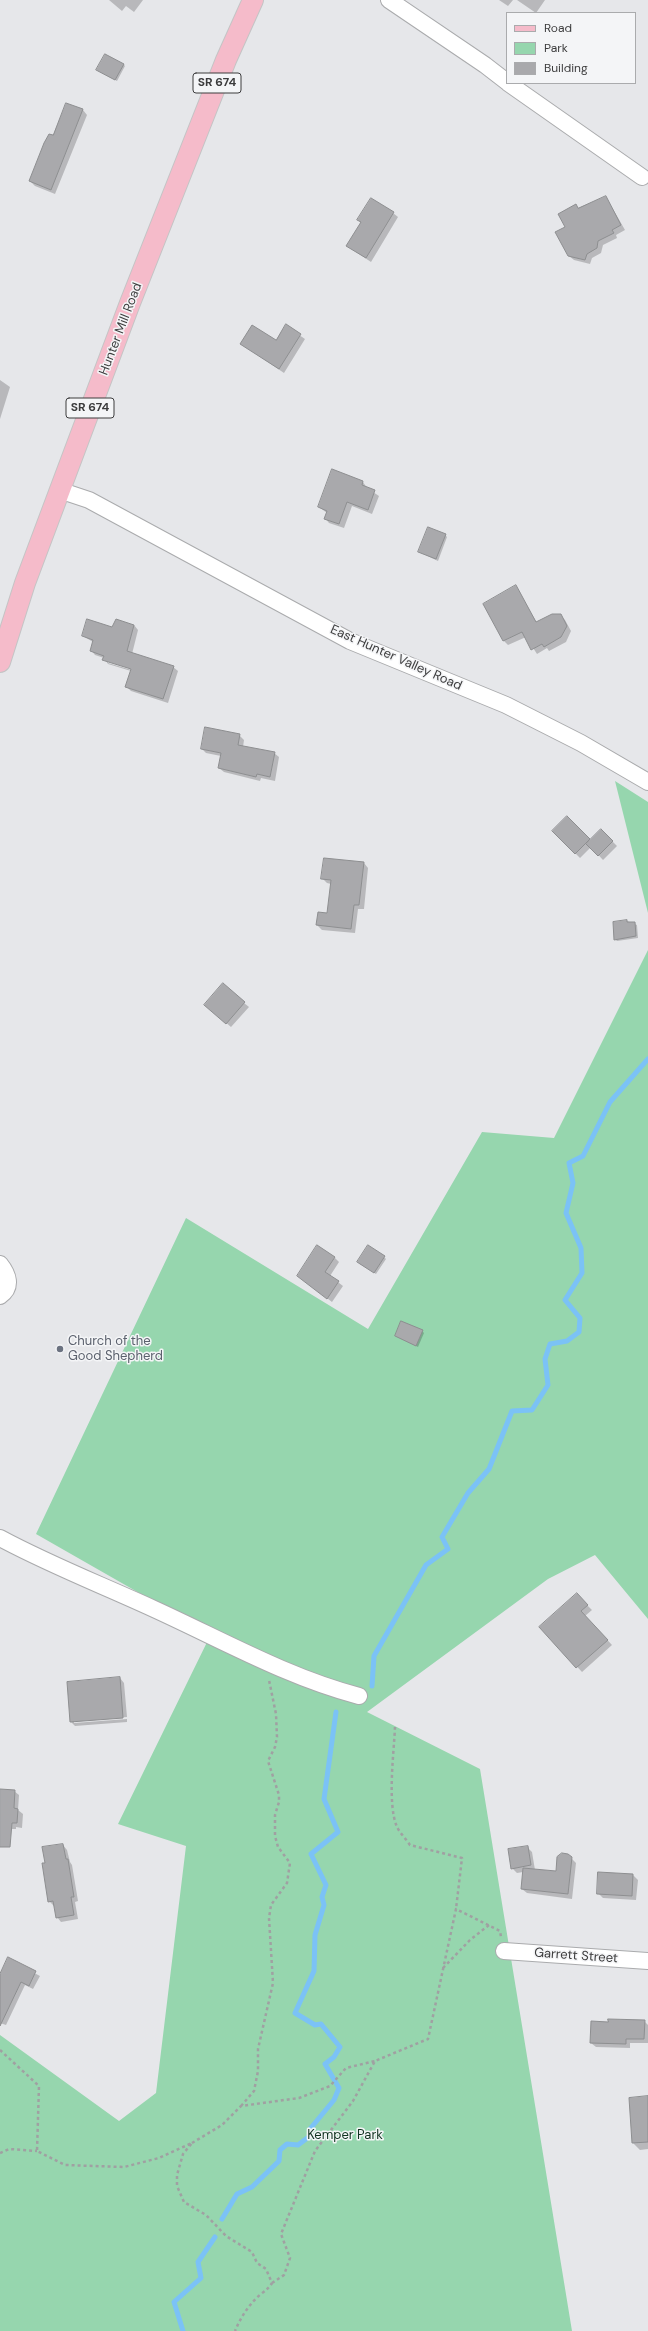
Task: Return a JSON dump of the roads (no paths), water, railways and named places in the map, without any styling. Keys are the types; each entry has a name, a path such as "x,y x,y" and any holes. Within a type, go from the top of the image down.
{"main road":[{"name":"Hunter Mill Road","path":"0,662 25,583 59,490 193,144 253,0"}],"street":[{"path":"389,0 485,65 506,81"},
{"path":"509,84 642,177"},
{"name":"East Hunter Valley Road","path":"59,490 89,500 350,641 506,705 581,743 648,782"},
{"path":"0,1264 7,1272 9,1283 4,1293 0,1296"},
{"path":"0,1538 55,1566 154,1609 294,1675 360,1696"},
{"name":"Garrett Street","path":"504,1951 648,1962"}],"waterway":[{"path":"372,1686 374,1656 426,1565 448,1549 442,1537 468,1493 489,1469 512,1411 532,1410 548,1385 545,1359 550,1344 567,1341 579,1332 580,1318 565,1300 582,1273 581,1248 566,1213 573,1183 569,1163 583,1156 610,1102 648,1059"},
{"path":"222,2219 237,2194 252,2187 279,2161 280,2150 287,2144 298,2145 310,2136 310,2129 334,2100 339,2088 325,2064 334,2057 340,2047 321,2024 315,2025 295,2013 314,1971 315,1935 324,1905 322,1897 326,1885 311,1854 338,1832 324,1799 336,1712"},
{"path":"183,2331 174,2302 201,2278 198,2262 215,2237"}],"place":[{"name":"Church of the Good Shepherd","path":"60,1349"}],"park label":[{"name":"Kemper Park","path":"345,2136"}]}
